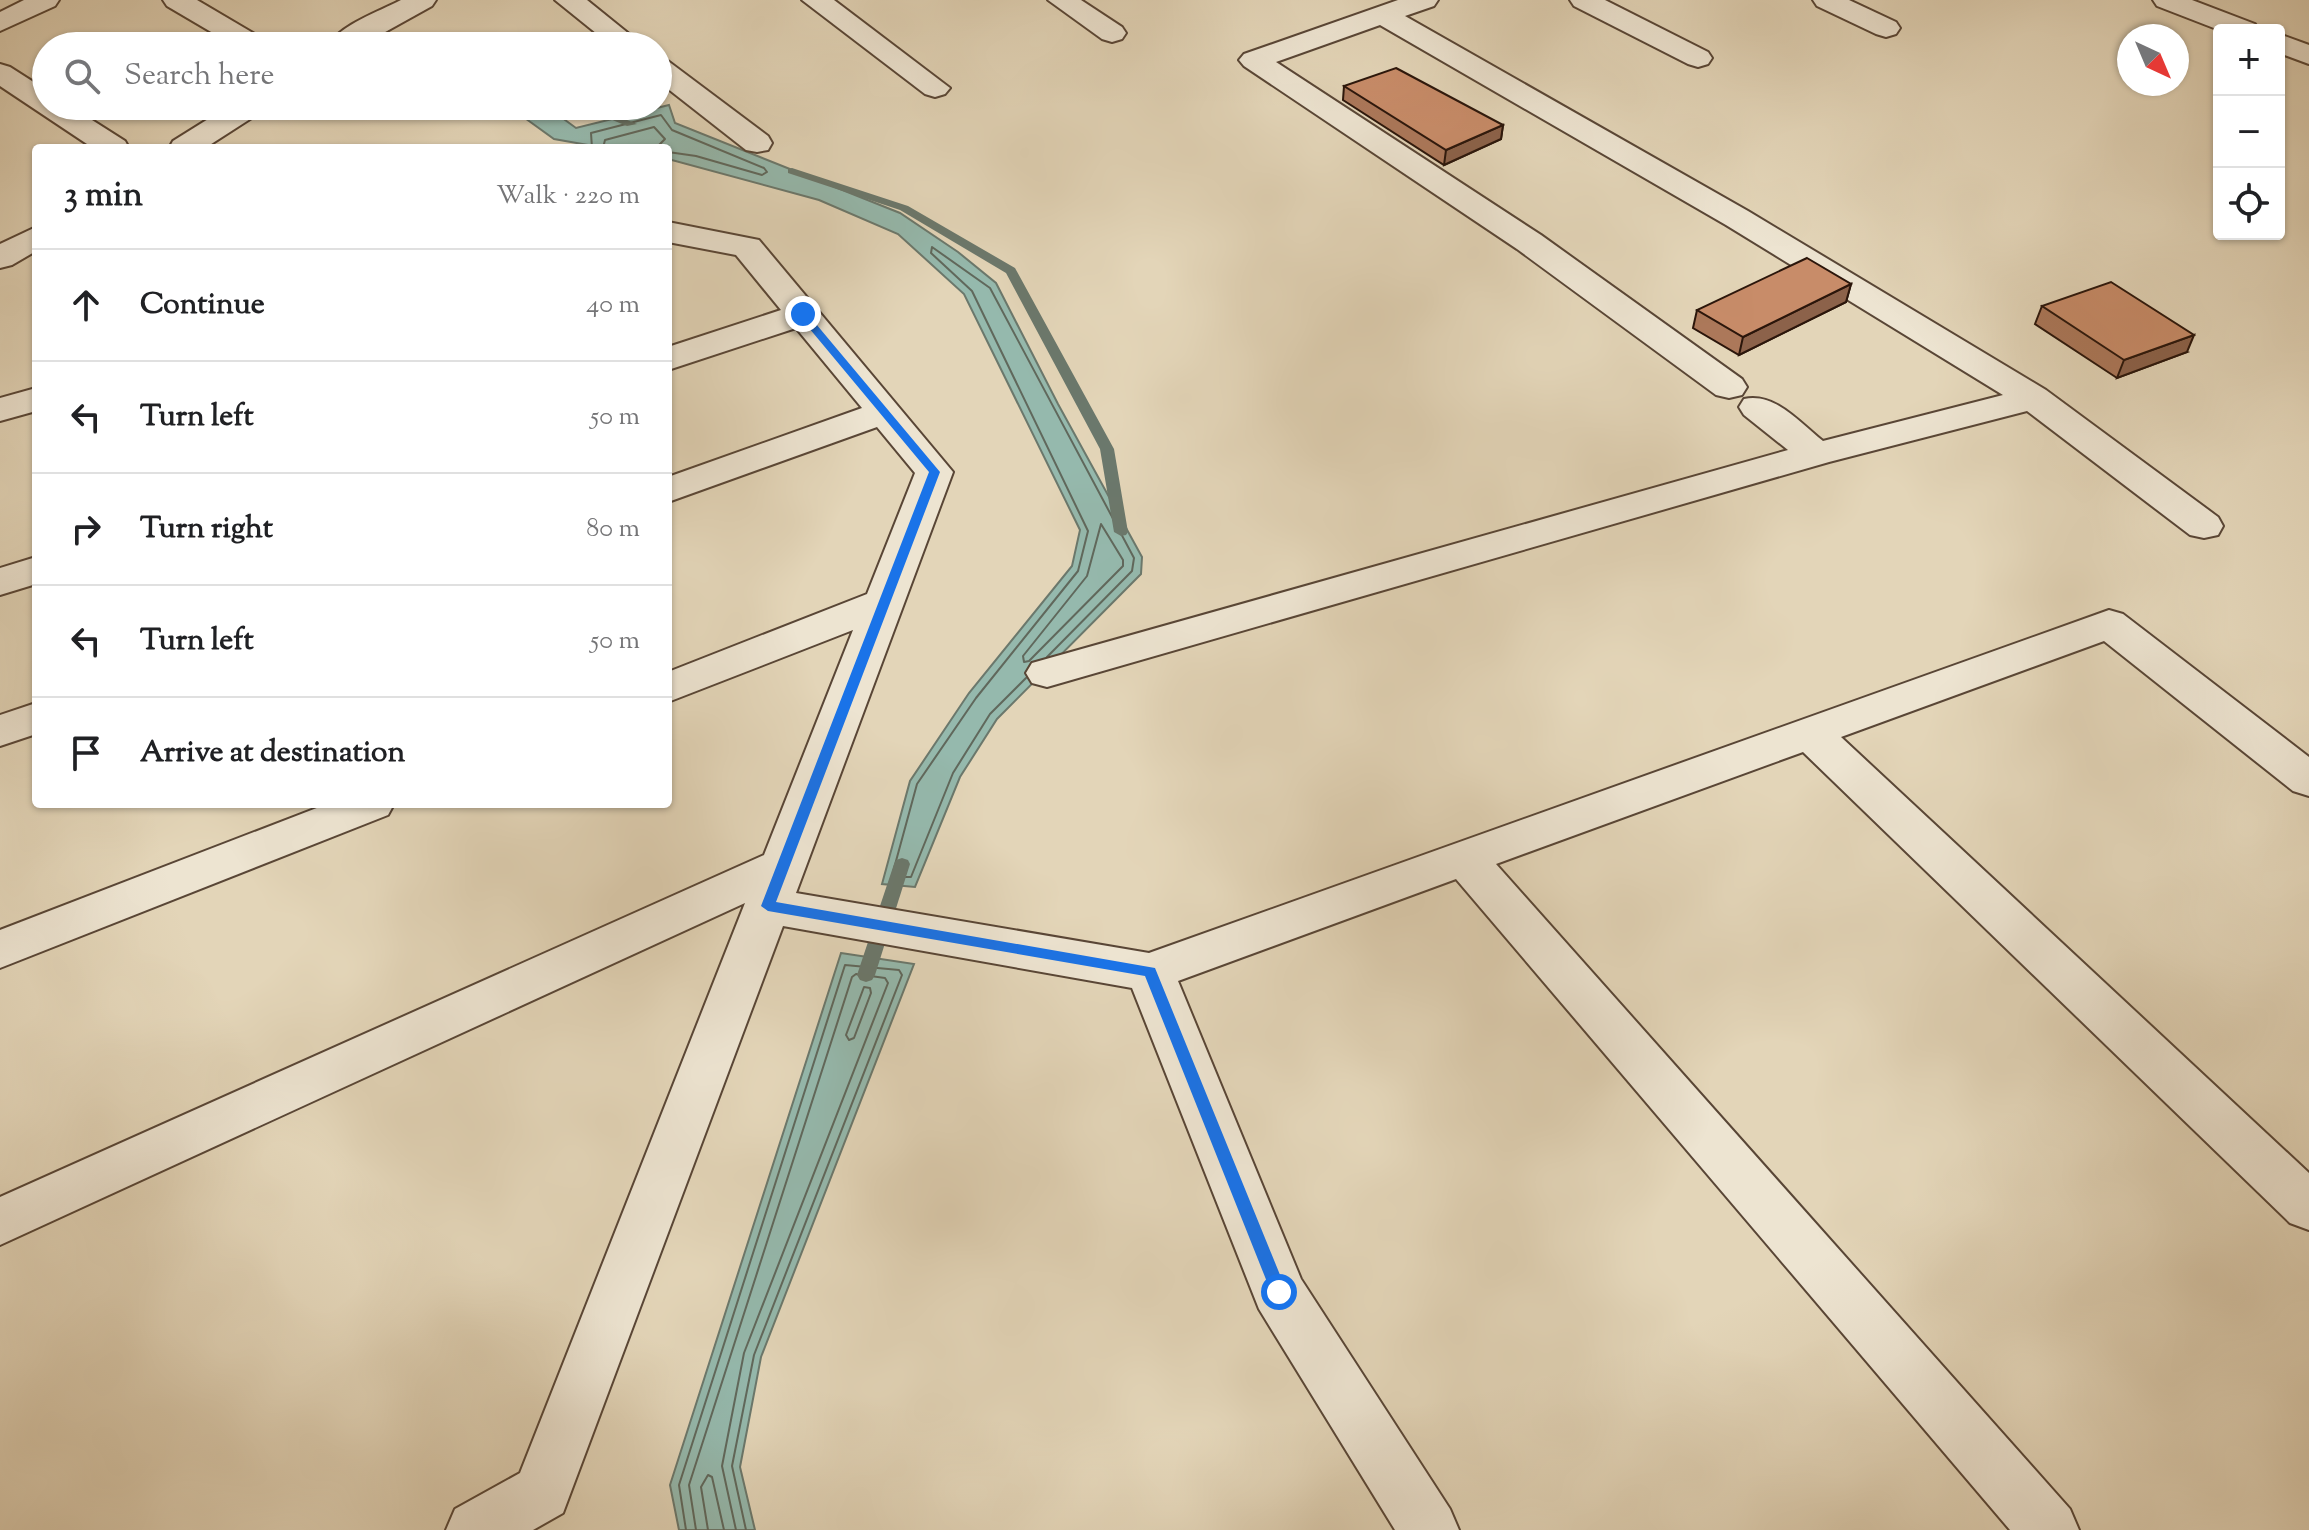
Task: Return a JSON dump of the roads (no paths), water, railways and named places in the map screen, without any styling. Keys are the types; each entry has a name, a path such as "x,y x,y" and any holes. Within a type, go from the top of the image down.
{"street":[{"path":"0,23 45,0"},
{"path":"177,0 231,32"},
{"path":"363,32 422,0"},
{"path":"569,0 611,32"},
{"path":"816,0 935,88"},
{"path":"1062,0 1112,33"},
{"path":"1424,0 1254,60 1529,242 1743,397 1816,454"},
{"path":"1584,0 1698,58"},
{"path":"1827,0 1886,28"},
{"path":"2167,0 2229,24"},
{"path":"1382,15 1737,218 2033,398 2204,526"},
{"path":"2285,45 2309,55"},
{"path":"0,73 32,94"},
{"path":"672,78 757,143"},
{"path":"71,120 108,144"},
{"path":"192,144 229,120"},
{"path":"476,1530 542,1493 934,472 747,247 672,233"},
{"path":"0,258 32,239"},
{"path":"672,358 803,314"},
{"path":"1047,673 1816,454 2033,398"},
{"path":"0,410 32,400"},
{"path":"672,489 885,412"},
{"path":"0,582 32,571"},
{"path":"672,686 883,603"},
{"path":"0,1222 775,886 1150,972 2109,624 2309,780"},
{"path":"0,731 32,719"},
{"path":"1810,733 2309,1207"},
{"path":"0,950 362,808"},
{"path":"1464,858 2049,1530"},
{"path":"1150,972 1279,1292 1429,1530"}],"water":[{"path":"672,114 675,123 900,213 958,252 996,283 1142,557 1141,574 997,719 960,777 915,887 882,884 910,781 969,693 1072,566 1080,530 964,294 898,234 819,200 672,160 672,144 582,144 554,139 528,120 565,120 576,128 608,120 672,120"},
{"path":"841,953 914,964 761,1357 740,1467 755,1530 679,1530 670,1485"}],"waterway":[{"path":"620,120 631,124"},
{"path":"792,171 904,208 1011,271 1107,449 1121,532"},
{"path":"866,975 902,864"}]}
